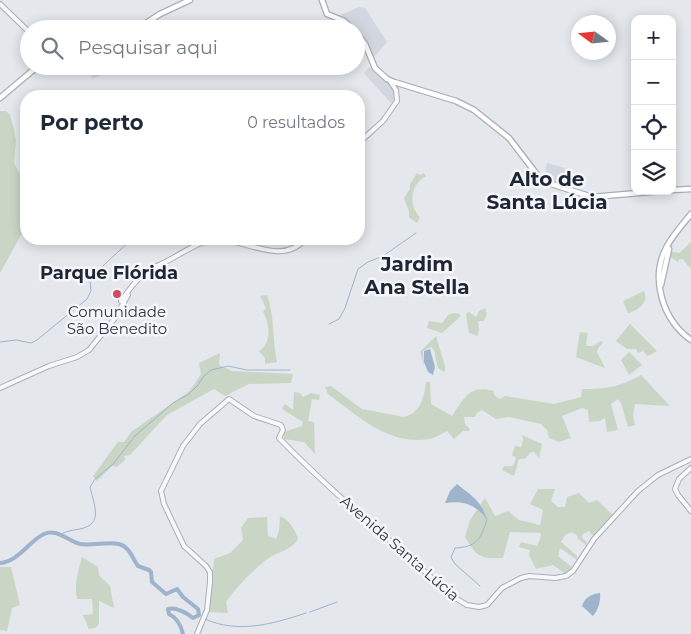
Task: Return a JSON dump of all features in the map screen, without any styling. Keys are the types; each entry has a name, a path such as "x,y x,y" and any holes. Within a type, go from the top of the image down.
{"main road":[{"path":"151,20 190,0"},
{"path":"322,0 327,14 342,20"},
{"path":"365,43 374,68 387,79 468,106 506,135 542,181 585,195 601,197 631,194"},
{"path":"0,98 28,75"},
{"path":"676,190 691,189"},
{"path":"691,214 670,241 665,251 660,275 666,311 676,327 691,339"},
{"path":"661,286 668,252 691,218"}],"street":[{"path":"0,4 20,23"},
{"path":"365,139 397,101 396,90 387,79"},
{"path":"0,388 49,366 82,355 89,350 114,320 122,302 138,283 157,266 201,245"},
{"path":"246,245 262,249 283,250 295,248 298,245"},
{"name":"Avenida Santa Lúcia","path":"196,634 207,610 210,572 184,546 164,504 161,491 183,446 200,424 229,399 254,416 280,425 282,432 279,438 371,525 452,596 465,604 476,607 487,604 502,588 521,578 529,576 557,578 570,574 594,538 638,492 658,475 691,459"},
{"path":"691,468 679,479 675,489 691,511"}],"shaded area":[{"path":"359,7 365,8 387,42 374,57 365,41 365,20 348,20 338,16"},
{"path":"369,67 388,83 395,94 395,98 391,103 365,74"},
{"path":"91,75 102,75 92,79"},
{"path":"547,163 572,170 567,188 549,182 550,179 544,178"}],"green space":[{"path":"0,111 6,111 10,115 14,130 16,141 14,163 20,174 20,237 0,273"},
{"path":"417,173 420,175 424,173 426,176 417,184 412,195 416,212 420,217 417,223 409,217 404,198"},
{"path":"691,242 691,268 683,259 679,259 678,262 669,256 670,251 679,253"},
{"path":"644,291 645,299 642,305 628,313 623,301"},
{"path":"267,295 270,303 277,362 265,364 265,358 259,351 263,348 268,338 268,328 263,312 266,308 260,296"},
{"path":"485,308 487,314 484,321 478,321 478,336 469,333 466,314 469,312 476,317 479,311"},
{"path":"453,313 461,316 442,333 427,328 429,321 442,323 448,315"},
{"path":"630,324 657,351 648,356 643,351 638,353 636,349 627,349 616,341"},
{"path":"580,332 588,333 587,346 593,346 601,341 603,343 597,352 605,368 576,357"},
{"path":"436,336 445,372 438,368 434,350 431,347 423,351 424,366 420,352"},
{"path":"629,352 642,365 629,375 621,360"},
{"path":"220,353 219,365 232,371 293,374 291,383 249,384 225,396 214,389 167,415 130,455 124,456 125,460 117,467 112,466 97,481 93,476 118,442 124,442 131,432 187,393 201,374 199,363"},
{"path":"641,375 670,406 635,404 633,415 635,425 628,427 618,399 611,404 618,430 607,432 605,418 600,421 589,422 588,410 582,408 562,416 571,438 559,442 549,438 547,430 541,424 509,417 496,419 482,410 475,417 464,417 465,424 470,429 469,431 463,431 454,439 447,431 429,439 414,440 401,438 387,434 363,420 328,394 325,387 331,386 362,409 404,417 414,412 421,404 426,382 430,382 431,404 452,416 468,394 473,391 485,389 493,391 495,396 500,399 505,396 554,404 581,397 582,389 613,386"},
{"path":"294,392 300,393 303,397 311,393 320,395 319,400 312,399 308,421 314,422 315,454 304,442 284,439 284,432 302,426 303,422 282,409 285,404 293,410"},
{"path":"522,435 542,444 539,458 534,452 531,452 525,459 519,459 514,476 502,470 504,466 513,466 516,458 512,455 515,446 521,447"},
{"path":"538,489 555,489 551,501 558,507 565,507 567,497 579,493 589,503 597,500 613,515 594,537 589,531 583,534 582,537 587,543 586,545 572,532 565,535 561,542 577,556 577,560 560,548 558,556 572,567 567,575 553,565 536,569 529,555 530,550 519,547 521,542 537,546 541,533 510,532 503,558 489,558 476,553 465,537 470,520 485,498 495,516 508,511 519,520 540,525 543,510 530,504"},
{"path":"280,516 292,526 298,539 287,549 266,560 244,580 226,602 228,613 209,612 214,559 230,553 243,540 241,528 248,518 267,517 268,536 276,539 279,531"},
{"path":"82,557 98,567 99,575 110,586 114,608 99,601 99,624 95,628 89,629 83,615 93,614 92,599 77,599 76,594 77,578"},
{"path":"0,567 11,567 20,605 12,608 7,631 0,630"}],"water":[{"path":"430,349 435,367 433,375 428,372 424,362 424,351"},
{"path":"457,484 478,502 486,517 467,504 457,502 445,503 450,491"},
{"path":"600,593 599,605 593,616 582,606 588,597"}],"waterway":[{"path":"329,324 339,319 345,308 358,269 368,262 383,256 416,233"},
{"path":"0,342 16,340 31,343 37,340 87,299 91,291 90,279 92,276 126,245"},
{"path":"61,534 80,529 92,523 96,513 90,487 95,479 113,464 135,436 173,403 189,394 211,370 228,366 247,370 290,370"},
{"path":"480,586 455,564 451,557 455,548 468,546 477,541 483,532 487,519 484,515"},
{"path":"0,563 12,559 39,537 49,533 58,534 80,544 110,543 123,545 138,566 151,572 152,582 166,594 177,589 183,597 198,609 199,615 193,618 181,611 168,609 169,614 178,622 183,634"},
{"path":"310,612 337,602"},
{"path":"205,619 217,624 243,627 268,624 306,613"}],"place":[{"name":"Comunidade São Benedito","path":"117,294"}],"district":[{"name":"Alto de Santa Lúcia","path":"547,190"},
{"name":"Parque Flórida","path":"109,273"},
{"name":"Jardim Ana Stella","path":"417,276"}]}
